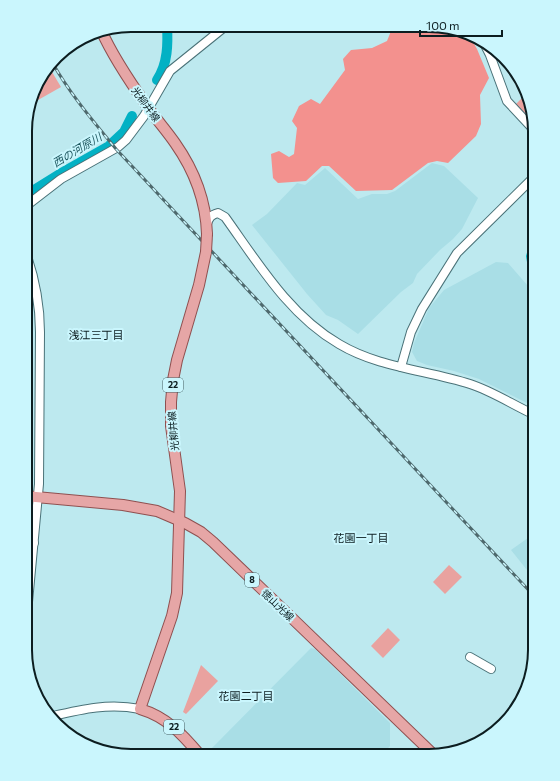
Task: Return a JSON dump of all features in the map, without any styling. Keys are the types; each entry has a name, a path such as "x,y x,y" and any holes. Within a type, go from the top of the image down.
{"main road":[{"name":"光柳井線","path":"104,36 120,66 184,157 193,175 201,197 207,224 206,252 199,285 177,360 173,380 171,426 180,491 177,593 174,608 140,709"},
{"name":"徳山光線","path":"32,497 144,508 166,514 180,520 200,532 213,542 428,749"},
{"name":"22","path":"140,709 152,713 175,728 194,749"}],"street":[{"path":"32,201 61,179 116,149 144,116 173,67 218,32"},
{"path":"488,52 507,101 527,123"},
{"path":"401,367 411,332 419,315 457,253 528,183"},
{"path":"207,224 209,217 212,215 218,213 225,217 272,282 290,304 314,327 339,344 382,362 470,384 528,412"},
{"path":"32,270 40,314 38,498 32,532"},
{"path":"470,657 491,668"},
{"path":"57,715 89,708 107,706 124,706 140,709"}],"shaded area":[{"path":"391,32 429,32 454,35 473,43 489,78 480,95 481,124 476,136 448,163 437,161 428,163 392,190 356,191 329,166 322,166 306,181 278,183 273,178 271,154 279,151 289,157 294,154 297,128 292,121 299,106 311,99 320,104 345,70 343,59 351,50 372,48 387,41"},
{"path":"52,71 61,87 37,101"},
{"path":"522,98 527,119 514,106"},
{"path":"432,163 444,166 478,198 462,229 417,274 413,283 401,292 358,334 338,320 326,315 307,294 252,225 267,214 297,183 305,185 325,168 358,199 372,194 387,194 395,191"},
{"path":"496,262 508,263 528,286 528,404 479,379 417,361 412,352 414,343 429,308 444,290"},
{"path":"528,538 528,571 511,550"},
{"path":"449,565 462,577 445,594 433,582"},
{"path":"388,628 400,640 383,658 371,646"},
{"path":"311,648 315,649 390,723 390,746 387,749 211,749"},
{"path":"201,665 218,681 186,714 183,712"}],"water":[{"path":"528,249 528,263 527,262 526,256"}],"waterway":[{"name":"西の河原川","path":"157,80 161,74 165,60 167,32"},
{"name":"西の河原川","path":"32,191 109,146 124,132 132,116"}],"railway":[{"path":"55,67 90,118 116,149 528,590"}],"district":[{"name":"浅江三丁目","path":"96,335"},
{"name":"花園一丁目","path":"361,538"},
{"name":"花園二丁目","path":"246,696"}]}
